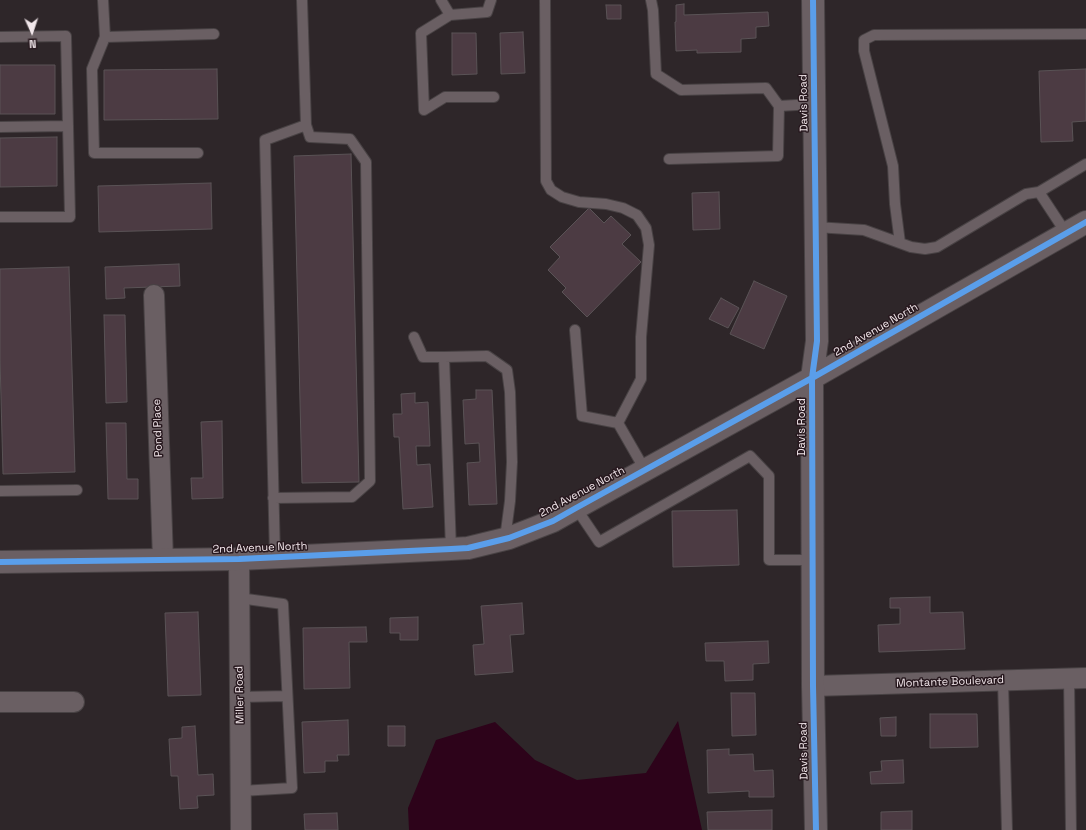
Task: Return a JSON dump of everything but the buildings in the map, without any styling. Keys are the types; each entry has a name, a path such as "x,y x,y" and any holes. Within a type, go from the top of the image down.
{"street":[{"name":"Davis Road","path":"813,0 817,341 812,378 813,686 816,830"},
{"name":"2nd Avenue North","path":"0,562 275,558 468,548 505,538 553,521 812,378 1086,222"},
{"name":"Pond Place","path":"154,295 163,560"},
{"name":"Miller Road","path":"239,559 241,830"},
{"name":"Montante Boulevard","path":"813,686 1078,678"},
{"path":"0,702 74,702"}],"lane":[{"path":"104,0 105,37 92,69 94,153 198,153"},
{"path":"273,498 352,498 370,481 366,162 350,139 310,137 306,125 302,0"},
{"path":"441,0 450,15"},
{"path":"492,0 487,12 450,15 421,33 424,110 445,97 494,97"},
{"path":"545,0 546,181 551,190 562,197 579,202 606,204 623,208 637,215 646,228 650,244 641,336 641,379 618,423"},
{"path":"651,0 653,10 656,74 681,90 766,88 779,106 778,156 669,159"},
{"path":"105,37 214,34"},
{"path":"900,243 895,204 893,166 864,51 864,40 874,34 1086,34"},
{"path":"0,37 66,36 70,217 0,217"},
{"path":"779,106 814,104"},
{"path":"275,558 265,140 306,125"},
{"path":"0,127 68,126"},
{"path":"816,227 864,230 911,247 925,249 937,247 1026,194 1039,192 1086,164"},
{"path":"1039,192 1066,234"},
{"path":"575,330 582,416 618,423 645,470"},
{"path":"414,337 423,357 487,356 507,370 510,392 512,462 510,501 505,538"},
{"path":"444,357 451,549"},
{"path":"576,508 599,542 750,456 770,476 769,560 813,560"},
{"path":"0,491 77,490"},
{"path":"239,598 283,604 292,788 241,791"},
{"path":"1071,830 1078,678"},
{"path":"1003,680 1007,830"},
{"path":"240,697 288,696"}],"shaded area":[{"path":"678,721 702,830 409,830 408,808 436,740 495,722 535,760 577,780 646,773"}],"cycle path":[{"path":"813,0 817,341 812,378 813,686 816,830"},
{"path":"0,562 239,559 468,548 509,538 553,521 812,378 1086,222"}]}
